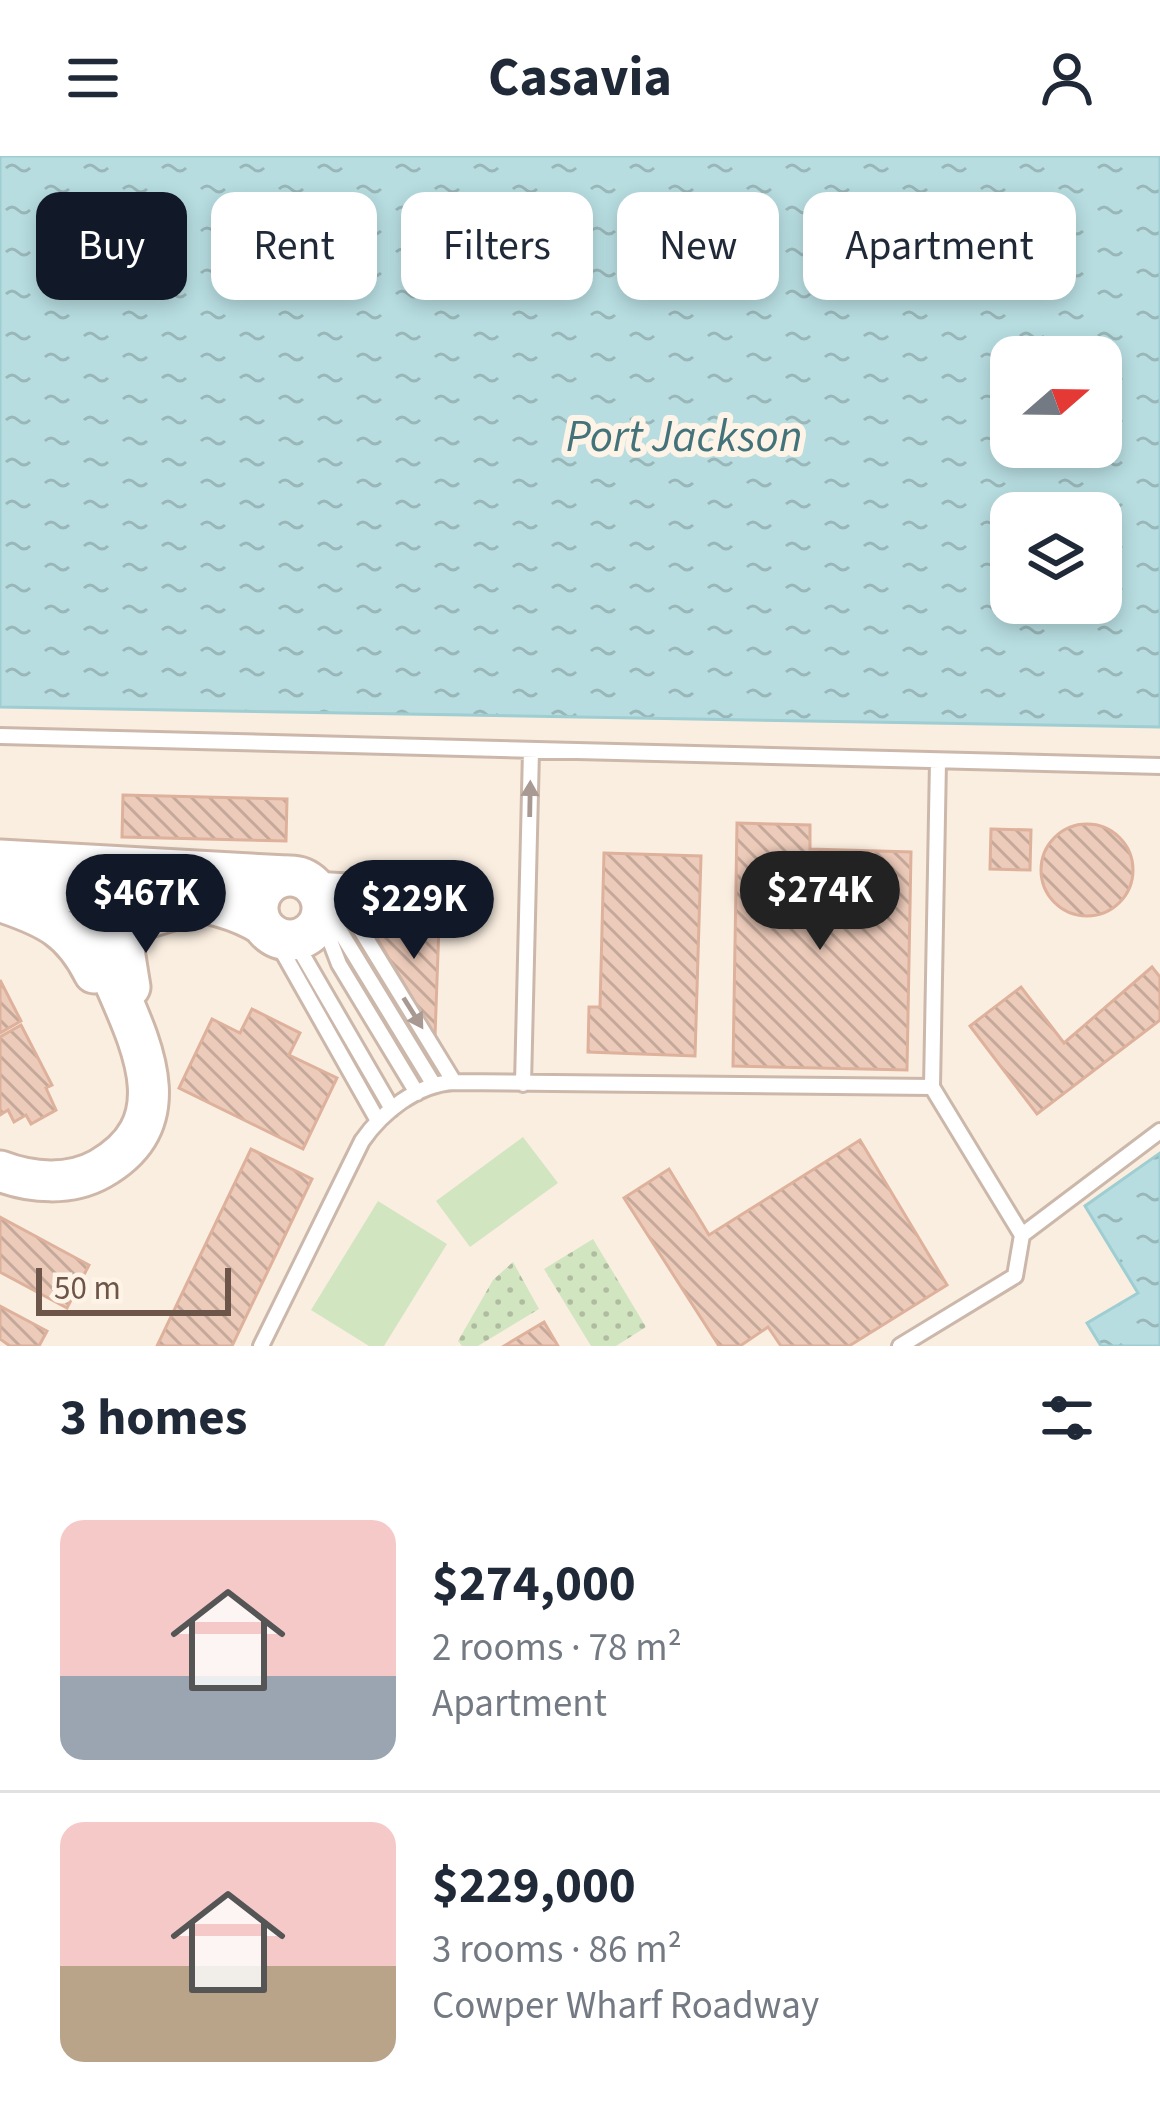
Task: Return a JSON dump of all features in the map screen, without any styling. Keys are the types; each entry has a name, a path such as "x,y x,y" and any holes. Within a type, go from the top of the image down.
{"street":[{"path":"0,860 234,910 298,908"},
{"path":"0,1171 35,1180 74,1178 104,1167 123,1150 148,1098 149,1081 135,1031 93,925 95,882"},
{"path":"0,890 95,882 298,908"},
{"path":"0,902 41,914 66,931 107,999 135,1031"},
{"path":"135,1031 124,950 128,930 146,918 196,902"}],"lane":[{"path":"0,736 1160,766"},
{"path":"524,1084 531,751"},
{"path":"900,1346 1015,1276 1022,1235 932,1088 938,761"},
{"path":"298,908 393,884"},
{"path":"298,908 353,917 454,1082"},
{"path":"298,908 434,1085"},
{"path":"298,908 339,964 417,1093"},
{"path":"298,908 392,1109"},
{"path":"298,908 377,1119"},
{"path":"261,1346 377,1119 434,1085 932,1088"},
{"path":"1022,1235 1160,1131"}],"green space":[{"path":"523,1137 558,1183 470,1247 436,1201"},
{"path":"378,1201 447,1244 384,1346 369,1346 311,1310"},
{"path":"593,1239 646,1327 616,1346 591,1346 544,1269"},
{"path":"513,1262 539,1309 478,1346 462,1346 458,1341 493,1280"}],"water":[{"name":"Port Jackson","path":"0,156 1160,156 1160,727 0,707"},
{"path":"1160,1153 1160,1346 1101,1346 1087,1323 1138,1293 1085,1206"}],"building":[{"path":"123,795 287,799 286,841 122,837"},
{"path":"737,823 810,825 810,849 911,852 907,1070 733,1066"},
{"path":"1087,824 1105,827 1120,837 1130,852 1130,888 1120,903 1105,913 1087,916 1069,913 1054,903 1044,888 1041,870 1044,852 1054,837 1069,827"},
{"path":"991,829 1031,830 1030,870 990,869"},
{"path":"604,853 701,856 695,1056 588,1052 589,1007 600,1007"},
{"path":"368,924 439,925 435,1036 378,940"},
{"path":"1152,967 1160,977 1160,1020 1037,1114 970,1026 1021,987 1064,1043"},
{"path":"0,980 21,1021 0,1033"},
{"path":"252,1009 300,1033 289,1055 337,1078 303,1149 179,1088 212,1019 240,1033"},
{"path":"21,1025 52,1085 46,1088 56,1110 31,1124 26,1115 14,1122 8,1110 0,1115 0,1037"},
{"path":"860,1140 947,1285 849,1346 781,1346 768,1327 740,1346 719,1346 624,1198 669,1169 709,1235"},
{"path":"251,1149 312,1179 232,1346 157,1346"},
{"path":"0,1217 89,1265 67,1308 0,1272"},
{"path":"0,1306 47,1331 39,1346 10,1346 0,1339"},
{"path":"544,1322 558,1346 504,1346"}]}
